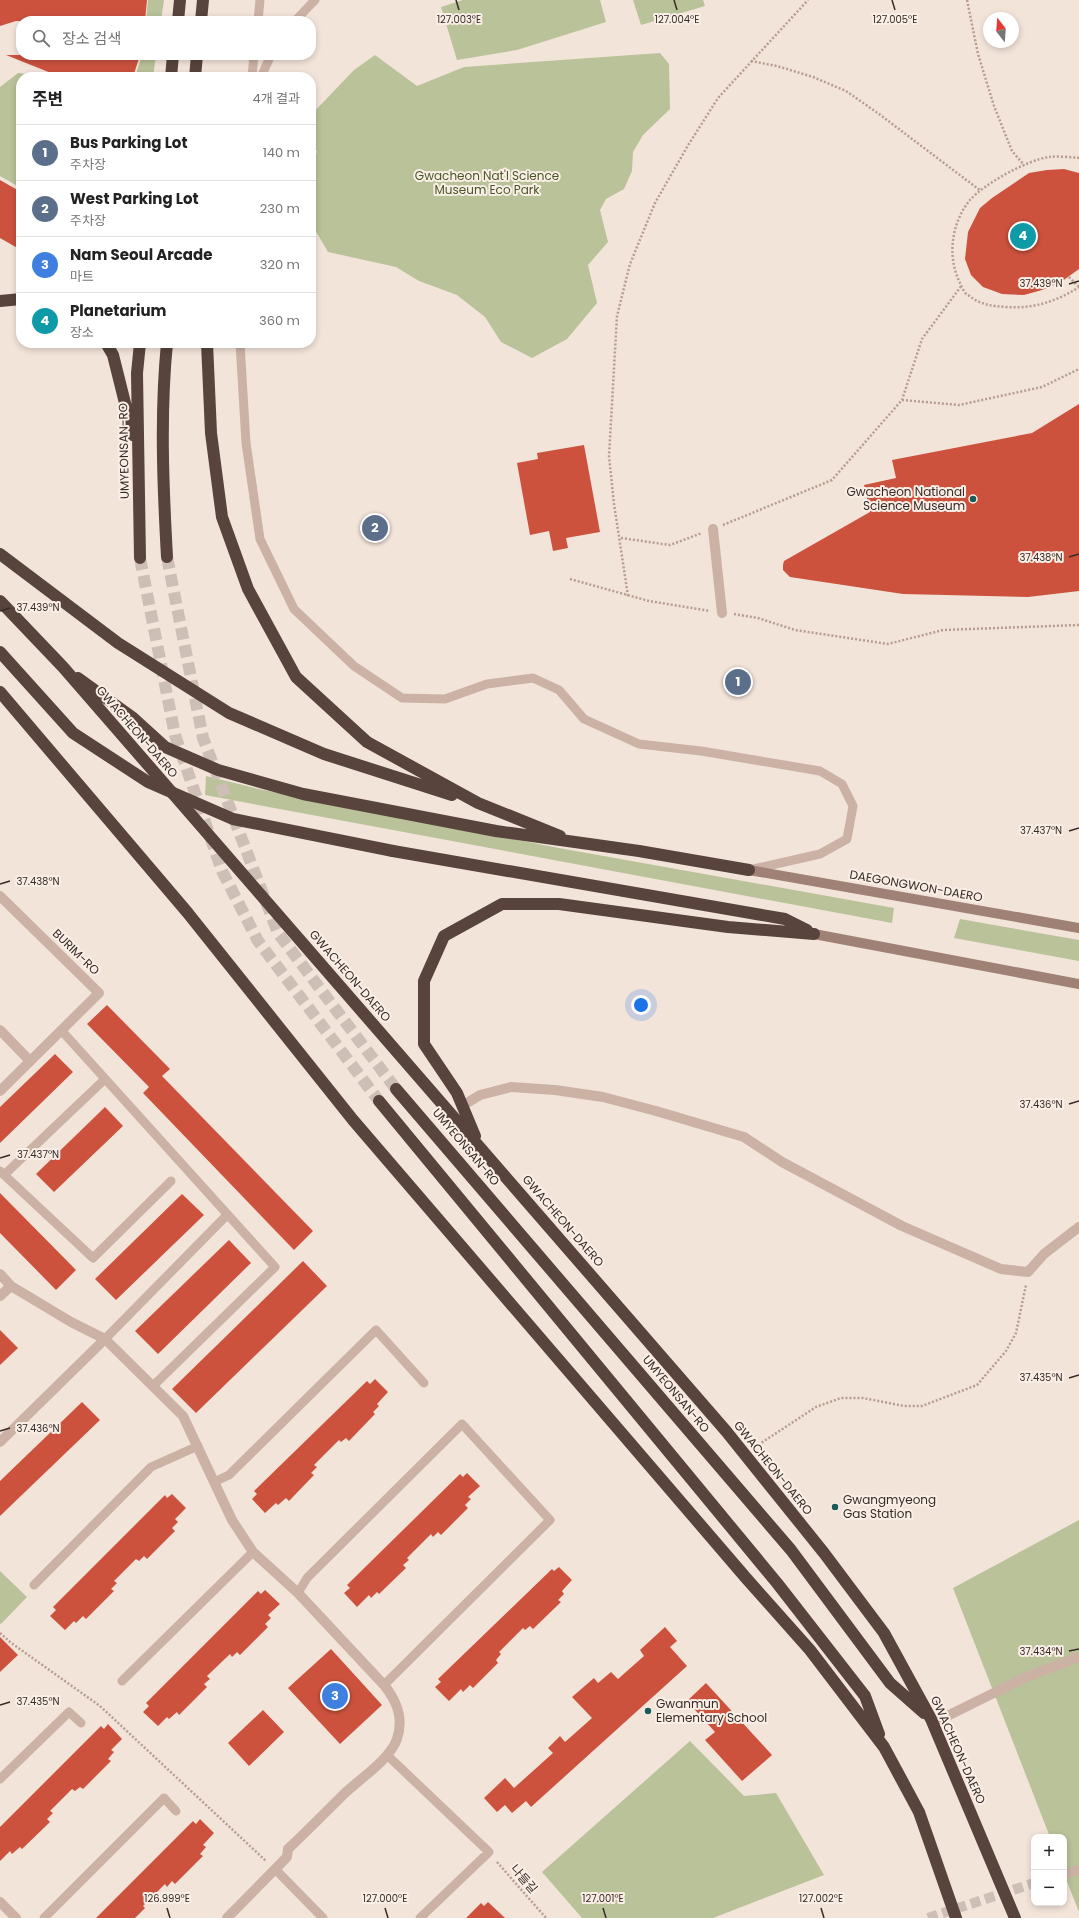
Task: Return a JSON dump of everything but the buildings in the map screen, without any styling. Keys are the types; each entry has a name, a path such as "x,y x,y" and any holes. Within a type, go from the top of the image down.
{"highway":[{"path":"178,16 180,0"},
{"path":"201,16 203,0"},
{"path":"172,72 173,60"},
{"path":"195,72 197,60"},
{"path":"0,301 16,299"},
{"path":"109,348 113,355 138,455"},
{"name":"UMYEONSAN-RO","path":"140,348 137,373 140,558"},
{"path":"167,348 164,375 162,460 167,557"},
{"path":"208,348 211,433 222,517 248,589 296,677 367,742 478,803"},
{"path":"0,554 118,643 229,713 324,754 478,803 578,843"},
{"name":"GWACHEON-DAERO","path":"0,601 63,667 480,1146 744,1454 824,1553 884,1632 932,1721 1015,1918"},
{"path":"0,652 73,733 148,782 233,819 393,851 785,919 814,934"},
{"path":"63,667 132,717 165,747 218,770 303,794 496,831 639,851 749,870"},
{"path":"0,692 187,912 353,1120 746,1578 810,1650 884,1747"},
{"path":"480,1146 457,1093 424,1044 424,981 444,936 502,904 559,904 728,927 814,934"},
{"name":"UMYEONSAN-RO","path":"396,1089 791,1550 890,1683 932,1721"},
{"path":"379,1100 777,1583 864,1696 884,1747 919,1812 956,1918"}],"street":[{"path":"713,529 722,612"},
{"name":"DAEGONGWON-DAERO","path":"749,870 1079,928"},
{"name":"BURIM-RO","path":"0,896 99,993 0,1090"},
{"path":"814,934 1079,984"},
{"path":"0,1030 30,1061"},
{"path":"462,1106 480,1095 511,1087 555,1090 603,1097 744,1137 782,1162 902,1226 1001,1269 1028,1272 1044,1254 1079,1227"},
{"path":"0,1274 11,1286 71,1322 105,1339 183,1416 232,1520 253,1552 298,1593 384,1685 394,1697 400,1713 397,1739 387,1755 288,1849 287,1857 227,1918"},
{"path":"0,1296 11,1286"},
{"path":"0,1442 105,1339"},
{"path":"932,1721 1024,1678 1079,1656"},
{"path":"1067,1873 1079,1870"},
{"path":"0,1902 16,1918"}],"lane":[{"path":"258,16 260,0"},
{"path":"300,16 315,0"},
{"path":"252,72 254,60"},
{"path":"263,72 269,60"},
{"path":"240,348 246,443 260,539 294,609 354,666 402,698 445,700 487,684 533,678 559,690 584,719 639,744 701,751 820,771 842,784 853,806 847,839 820,854 749,870"},
{"path":"61,1030 274,1267 153,1386"},
{"path":"105,1079 2,1173 93,1258 171,1181"},
{"path":"105,1339 227,1215"},
{"path":"214,1482 229,1475 376,1330 424,1383"},
{"path":"298,1593 306,1578 462,1424 550,1520 384,1685"},
{"path":"34,1585 151,1467 198,1446"},
{"path":"122,1681 253,1552"},
{"path":"0,1780 70,1712 81,1723"},
{"path":"387,1755 488,1852 420,1918"},
{"path":"44,1918 164,1798 176,1811"},
{"path":"275,1869 322,1918"}],"path":[{"path":"628,596 621,538 614,504 609,456 610,413 617,316 630,264 655,203 687,147 718,98 750,61 808,0"},
{"path":"967,0 978,54 994,106 1012,151 1024,165"},
{"path":"750,61 777,66 806,74 846,91 879,114 981,192"},
{"path":"1069,277 1079,287 1068,295 1048,303 1016,307 984,305 966,294 954,272 952,252 958,220 970,200 1000,177 1024,165 1048,157 1079,158"},
{"path":"621,538 670,544 713,529 832,480 902,400 922,339 962,285"},
{"path":"902,400 959,405 1042,387 1079,369"},
{"path":"570,579 649,601 758,618 796,630 888,644 943,630 1079,625"},
{"path":"744,1454 816,1407 841,1398 863,1398 904,1406 922,1406 977,1385 1006,1351 1016,1333 1028,1272"},
{"path":"0,1633 16,1647 100,1706 275,1869"},
{"name":"나들길","path":"488,1852 546,1918"}],"green space":[{"path":"148,0 164,0 162,16 146,16"},
{"path":"463,0 600,0 606,22 517,50 457,60 441,7"},
{"path":"633,0 703,0 705,6 641,25"},
{"name":"Gwacheon Nat'l Science Museum Eco Park","path":"660,53 669,64 670,109 643,135 633,152 632,171 624,189 606,199 600,210 608,242 588,265 597,303 567,339 532,358 501,342 485,317 457,295 419,281 396,267 328,252 316,232 316,110 354,70 375,55 417,86 464,67"},
{"path":"140,60 155,60 154,72 137,72"},
{"path":"16,75 16,185 0,176 0,87"},
{"path":"206,776 259,789 559,848 894,908 892,923 205,795"},
{"path":"960,919 1079,940 1079,961 954,938"},
{"path":"1079,1520 1079,1912 1067,1882 1067,1834 1049,1834 953,1588"},
{"path":"0,1571 27,1597 1,1624 0,1623"},
{"path":"690,1741 744,1796 776,1793 824,1875 713,1918 582,1918 542,1872"}],"tunnel":[{"path":"167,557 203,738 278,933 396,1089"},
{"path":"140,558 175,735 222,871 258,941 379,1101"},
{"path":"928,1918 1031,1884"}],"place":[{"name":"Planetarium","path":"1023,236"},
{"name":"Gwacheon National Science Museum","path":"973,499"},
{"name":"West Parking Lot","path":"375,528"},
{"name":"Bus Parking Lot","path":"738,682"},
{"name":"Gwangmyeong Gas Station","path":"835,1507"},
{"name":"Nam Seoul Arcade","path":"335,1696"},
{"name":"Gwanmun Elementary School","path":"648,1711"}]}
